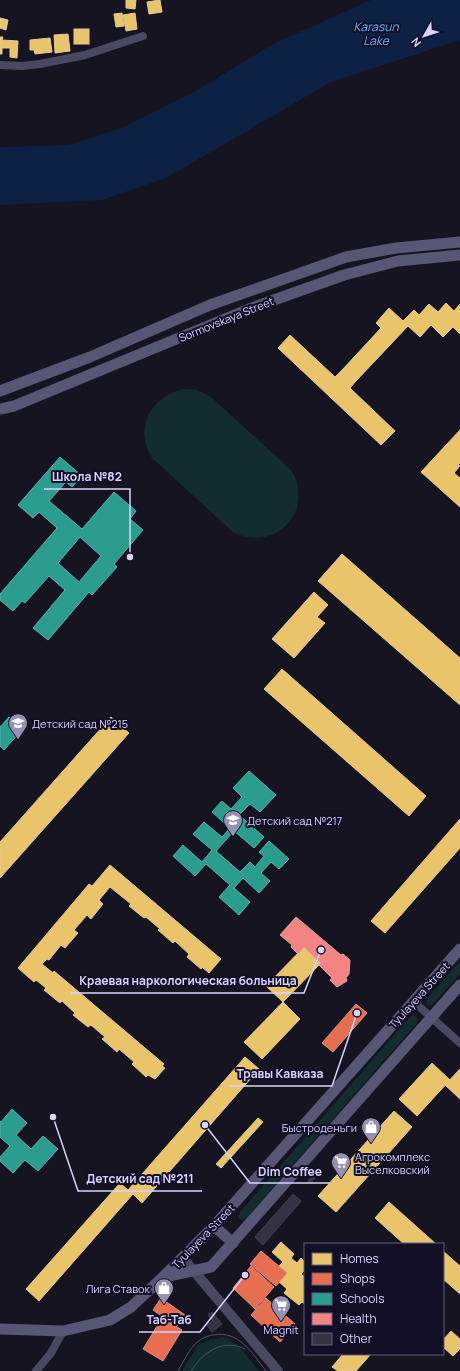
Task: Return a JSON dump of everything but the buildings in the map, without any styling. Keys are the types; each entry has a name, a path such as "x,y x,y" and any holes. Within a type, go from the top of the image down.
{"main road":[{"name":"Sormovskaya Street","path":"0,391 90,357 210,305 351,256 396,248 460,242"},
{"path":"351,256 355,272"},
{"name":"Sormovskaya Street","path":"0,409 14,406 249,309 303,289 355,272 398,262 460,256"},
{"name":"Tyulayeva Street","path":"163,1278 214,1226 460,948"},
{"name":"Tyulayeva Street","path":"163,1278 210,1267 460,985"},
{"path":"214,1226 232,1243"},
{"path":"0,1330 63,1331 110,1320 131,1307 163,1278"}],"street":[{"path":"0,65 22,66 40,64 85,55 143,36"},
{"path":"413,1001 460,1044"},
{"path":"183,1258 278,1371"},
{"path":"36,1371 51,1353 63,1331"}],"green space":[{"path":"183,389 197,390 210,396 291,470 297,485 298,500 295,513 287,524 276,533 263,537 249,537 233,532 152,458 147,447 145,436 145,425 148,415 154,406 162,399 171,393"},
{"path":"460,961 460,974 432,1005 429,1006 426,1004 428,997"},
{"path":"413,1015 416,1016 418,1020 416,1024 247,1217 243,1220 240,1219 238,1216 240,1212"},
{"path":"224,1337 237,1344 259,1371 182,1371 198,1345 209,1340"}],"water":[{"name":"Karasun Lake","path":"371,0 460,0 460,40 331,82 166,178 102,200 0,205 0,147 69,145 124,127 196,91 273,44"}],"tram line":[{"path":"178,1371 196,1343 208,1336 222,1334 238,1339 244,1344 266,1371"},
{"path":"191,1371 201,1358 221,1346 229,1345 245,1349"}],"place":[{"name":"Школа №82","path":"130,557"},
{"name":"Детский сад №215","path":"18,740"},
{"name":"Детский сад №217","path":"233,837"},
{"name":"Краевая наркологическая больница","path":"321,950"},
{"name":"Травы Кавказа","path":"357,1013"},
{"name":"Детский сад №211","path":"53,1117"},
{"name":"Dim Coffee","path":"205,1125"},
{"name":"Быстроденьги","path":"371,1144"},
{"name":"Агрокомплекс Выселковский","path":"341,1179"},
{"name":"Таб-Таб","path":"245,1275"},
{"name":"Лига Ставок","path":"164,1305"},
{"name":"Magnit","path":"281,1322"}]}
